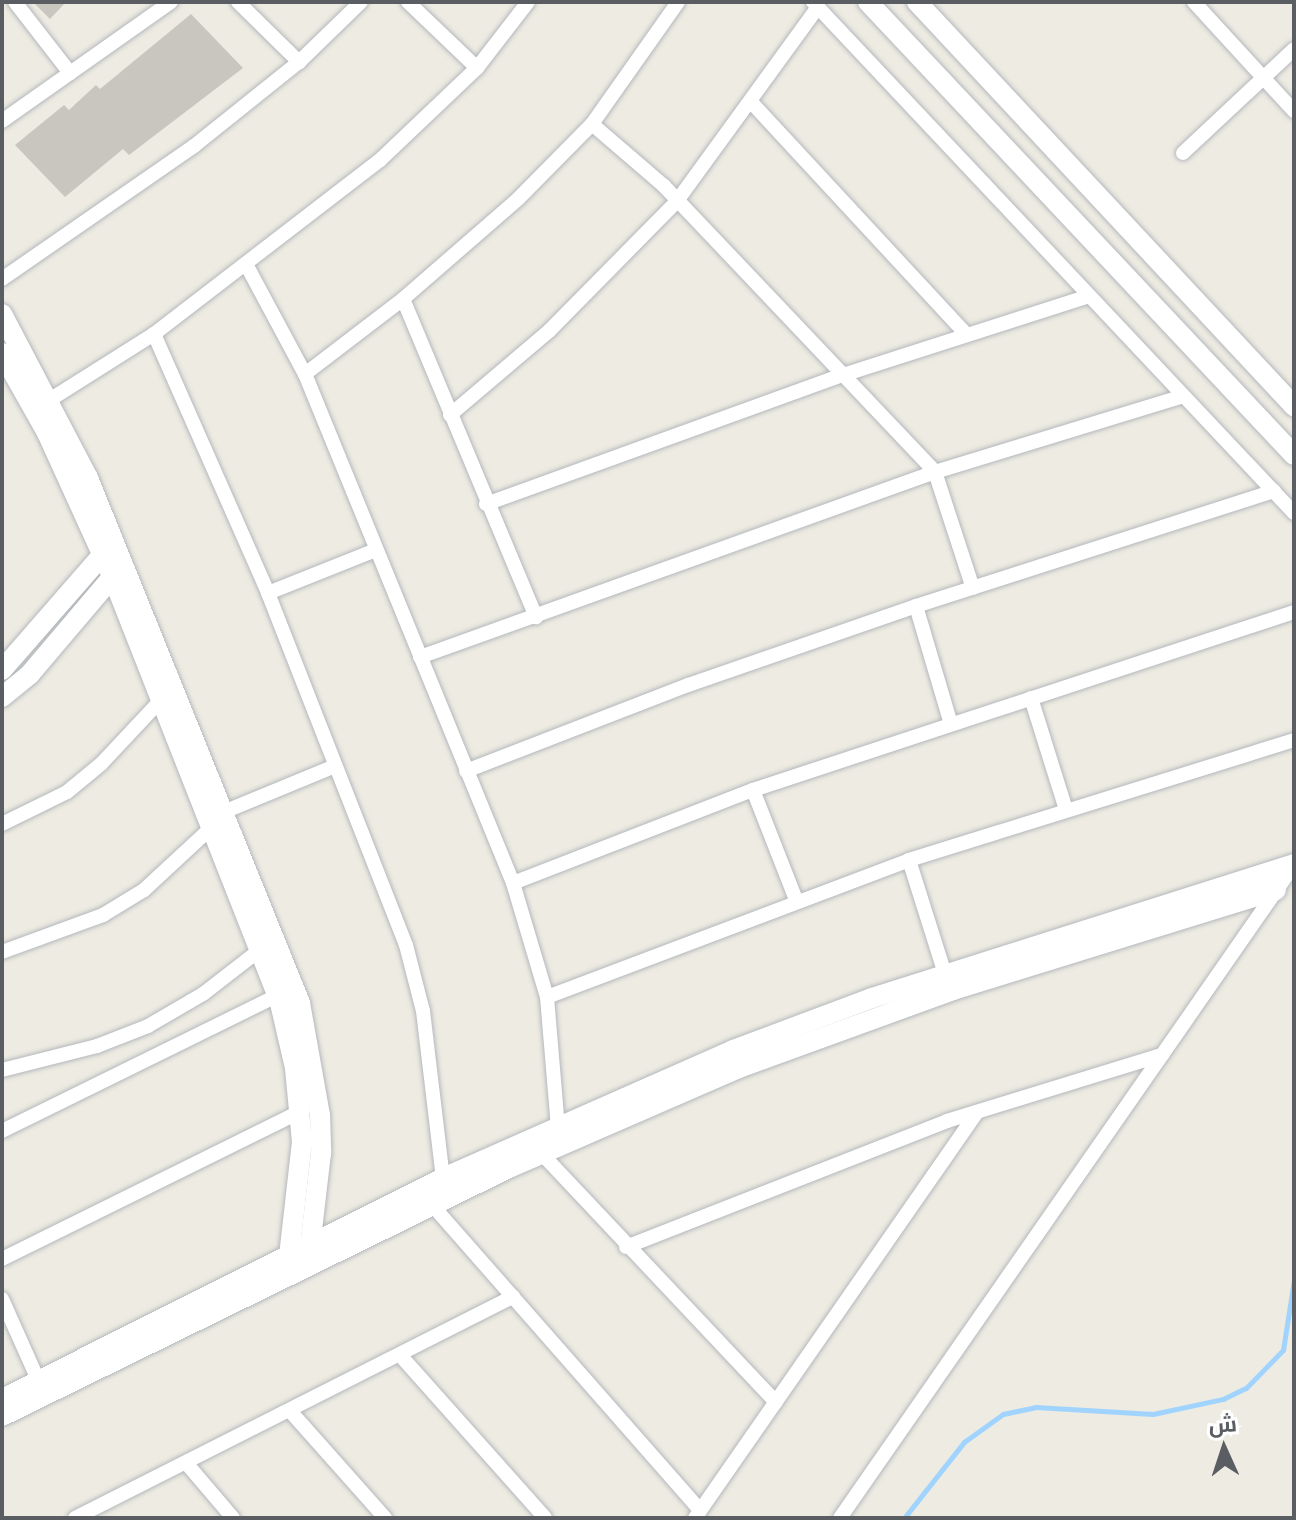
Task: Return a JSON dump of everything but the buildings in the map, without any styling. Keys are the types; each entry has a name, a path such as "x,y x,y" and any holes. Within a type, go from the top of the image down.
{"street":[{"path":"15,2 70,73"},
{"path":"238,2 299,62"},
{"path":"2,279 194,146 299,62 361,2"},
{"path":"408,2 477,68"},
{"path":"51,399 154,334 247,266 380,160 477,68 528,2"},
{"path":"305,374 403,299 518,199 592,124 678,2"},
{"path":"868,2 1294,455"},
{"path":"917,2 1294,406"},
{"path":"1194,2 1294,111"},
{"path":"2,121 167,3"},
{"path":"450,415 549,331 677,201 752,103 815,5 1294,513"},
{"path":"1183,153 1294,49"},
{"path":"752,103 967,335"},
{"path":"592,124 677,201 935,472 973,588"},
{"path":"247,266 305,374 513,883 547,997 558,1127"},
{"path":"486,504 843,375 1089,296"},
{"path":"403,299 486,504 536,617"},
{"path":"2,314 51,399 107,549"},
{"path":"154,334 268,593 406,945 423,1011 443,1178"},
{"path":"2,353 107,549 226,811 310,1041 321,1153 308,1267"},
{"path":"420,657 935,472 1183,396"},
{"path":"466,771 688,685 916,606 1274,491"},
{"path":"2,670 107,549"},
{"path":"268,593 376,550"},
{"path":"2,697 30,674 118,572"},
{"path":"118,572 160,701 278,995 300,1112 286,1278"},
{"path":"916,606 951,724"},
{"path":"513,883 753,790 1294,612"},
{"path":"1031,698 1066,810"},
{"path":"2,824 67,792 101,764 160,701"},
{"path":"547,997 796,900 909,860 1294,740"},
{"path":"226,811 335,766"},
{"path":"753,790 796,900"},
{"path":"2,952 103,915 144,890 211,828"},
{"path":"909,860 945,974"},
{"path":"2,1399 443,1178 558,1127 781,1042 945,974 1294,864"},
{"path":"840,1518 1294,864"},
{"path":"2,1416 433,1206 781,1042 1276,890"},
{"path":"2,1070 68,1055 148,1026 203,994 261,949"},
{"path":"2,1131 278,995"},
{"path":"626,1247 977,1112 1162,1055"},
{"path":"2,1259 300,1112"},
{"path":"433,1206 698,1514 977,1112"},
{"path":"542,1154 626,1247 776,1402"},
{"path":"75,1518 291,1412 513,1297"},
{"path":"2,1299 39,1382"},
{"path":"400,1355 545,1518"},
{"path":"291,1412 385,1518"},
{"path":"187,1464 233,1518"}],"waterway":[{"path":"904,1518 964,1442 1003,1414 1036,1407 1153,1414 1223,1399 1246,1388 1283,1350 1294,1280"}]}
